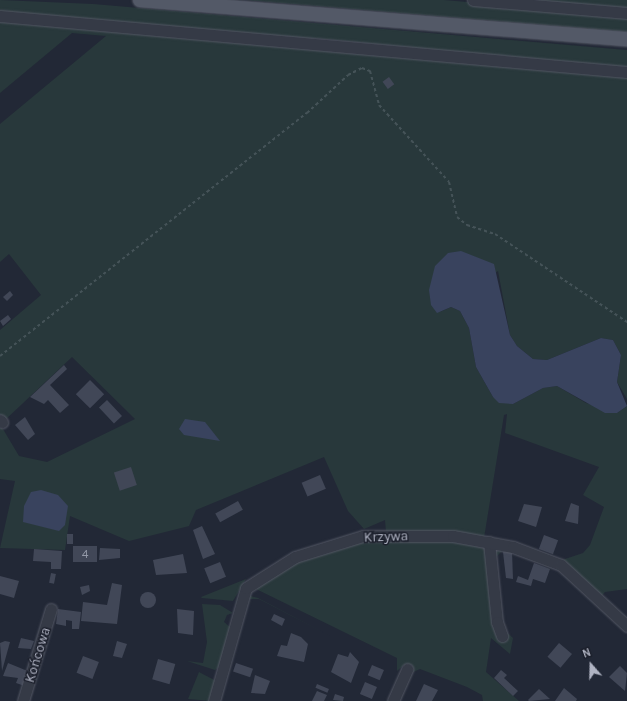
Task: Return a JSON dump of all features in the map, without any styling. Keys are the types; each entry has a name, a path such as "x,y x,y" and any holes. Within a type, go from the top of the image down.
{"main road":[{"path":"140,0 627,39"}],"street":[{"path":"473,0 627,13"},
{"path":"0,16 627,72"},
{"name":"Krzywa","path":"214,701 239,606 246,588 255,580 295,557 363,536 454,536 489,542 560,565 627,626"},
{"path":"489,542 497,622 502,636"},
{"name":"Końcowa","path":"23,701 51,609"},
{"path":"393,701 407,669"}],"path":[{"path":"0,356 307,113 348,75 362,68 370,71 379,105 449,182 457,217 467,226 496,234 627,322"}],"shaded area":[{"path":"0,0 93,4 627,50 627,69 315,38 309,40 0,13"},
{"path":"245,0 444,0 627,16 627,32"},
{"path":"511,0 627,0 627,10"},
{"path":"0,19 627,75 627,399 617,382 621,355 613,340 601,338 547,360 533,359 517,346 510,335 498,271 440,312 451,307 460,311 469,328 476,367 493,397 513,404 543,388 557,386 586,403 617,413 627,406 627,589 605,592 601,597 559,561 583,553 590,545 604,507 583,495 599,467 505,433 507,414 504,415 484,538 386,532 385,520 364,529 348,511 324,457 196,510 189,526 129,541 70,516 65,550 0,548 15,481 0,479 0,424 19,456 47,462 135,419 72,357 4,421 0,416 0,330 41,295 9,254 0,262 0,124 106,36 72,33 0,93"},
{"path":"398,537 484,542 496,626 504,641 508,637 499,622 492,553 500,547 509,548 555,565 589,593 627,630 555,566 503,550 496,557 504,630 513,638 510,654 491,638 486,672 519,701 483,701 482,695 467,687 420,669 411,673 404,665 397,671 397,658 252,587 275,570 313,553 364,538"},
{"path":"246,579 233,601 201,597"},
{"path":"247,595 258,598 334,638 259,599 249,599 240,630 237,626"},
{"path":"202,604 220,605 233,613 227,615 224,622 230,627 219,667 215,670 187,661 203,663 207,642"},
{"path":"199,672 216,681 211,701 188,699"}],"water":[{"path":"461,251 494,264 510,335 517,346 533,359 547,360 601,338 613,340 621,355 617,382 627,406 617,413 605,413 557,386 543,388 513,404 499,403 493,397 476,367 469,328 460,311 451,307 437,313 431,305 429,290 435,266 448,253"},
{"path":"185,419 205,422 220,441 184,435 179,429"},
{"path":"41,490 58,495 68,506 65,525 59,531 23,522 24,506 31,492"}],"building":[{"path":"389,77 394,84 388,89 383,82"},
{"path":"10,291 13,295 7,301 3,297"},
{"path":"8,315 11,319 3,326 0,321"},
{"path":"64,365 67,369 50,385 69,405 60,413 48,400 44,404 30,397"},
{"path":"90,380 104,394 90,408 76,394"},
{"path":"107,400 122,416 114,424 99,408"},
{"path":"25,417 35,434 28,440 15,425"},
{"path":"131,467 137,485 120,491 114,473"},
{"path":"320,475 326,489 307,497 302,483"},
{"path":"238,501 243,510 220,522 215,514"},
{"path":"571,503 579,506 578,524 565,521"},
{"path":"524,504 542,507 536,527 518,521"},
{"path":"202,526 215,554 203,559 193,530"},
{"path":"67,534 73,534 73,544 67,544"},
{"path":"544,535 558,540 553,554 539,549"},
{"path":"73,546 97,546 97,562 73,562"},
{"path":"100,548 120,549 120,558 99,560"},
{"path":"34,549 62,551 61,569 51,569 51,562 33,561"},
{"path":"503,552 512,552 513,579 506,578"},
{"path":"183,554 187,573 156,575 153,560"},
{"path":"220,562 226,577 210,583 204,568"},
{"path":"534,563 550,569 545,583 533,579 531,586 516,582 518,576 528,580"},
{"path":"51,573 56,574 54,584 49,583"},
{"path":"0,576 19,581 14,598 0,594"},
{"path":"112,583 122,585 117,624 81,621 83,602 107,605"},
{"path":"89,585 90,591 82,595 80,587"},
{"path":"148,592 155,597 156,600 151,607 148,608 141,603 140,600 145,593"},
{"path":"58,609 81,612 79,629 72,629 72,621 66,620 66,626 56,624"},
{"path":"177,609 194,611 193,635 178,633"},
{"path":"274,614 285,619 282,626 271,620"},
{"path":"291,633 301,637 308,644 304,662 277,656 281,645 287,646"},
{"path":"21,638 34,641 31,649 18,648"},
{"path":"5,641 10,642 2,671 0,643"},
{"path":"117,641 127,644 122,658 113,656"},
{"path":"559,643 572,654 560,668 547,657"},
{"path":"350,652 359,662 351,683 331,672 338,654 348,657"},
{"path":"83,656 99,662 92,679 77,673"},
{"path":"158,659 175,664 170,684 152,679"},
{"path":"8,663 30,672 25,686 16,683 18,678 3,676"},
{"path":"236,663 253,669 250,677 233,672"},
{"path":"372,665 384,670 380,680 368,675"},
{"path":"620,666 627,673 625,691 609,677"},
{"path":"501,670 507,675 504,678 518,691 513,696 494,678"},
{"path":"255,675 270,681 265,694 251,693"},
{"path":"365,682 377,687 372,699 360,694"},
{"path":"317,684 329,689 327,693 315,688"},
{"path":"424,684 438,690 432,701 416,701"},
{"path":"564,688 577,699 576,701 555,701"},
{"path":"539,689 550,699 529,701 528,700"},
{"path":"317,691 327,695 324,701 312,701"},
{"path":"335,694 344,697 343,701 333,700"}]}
